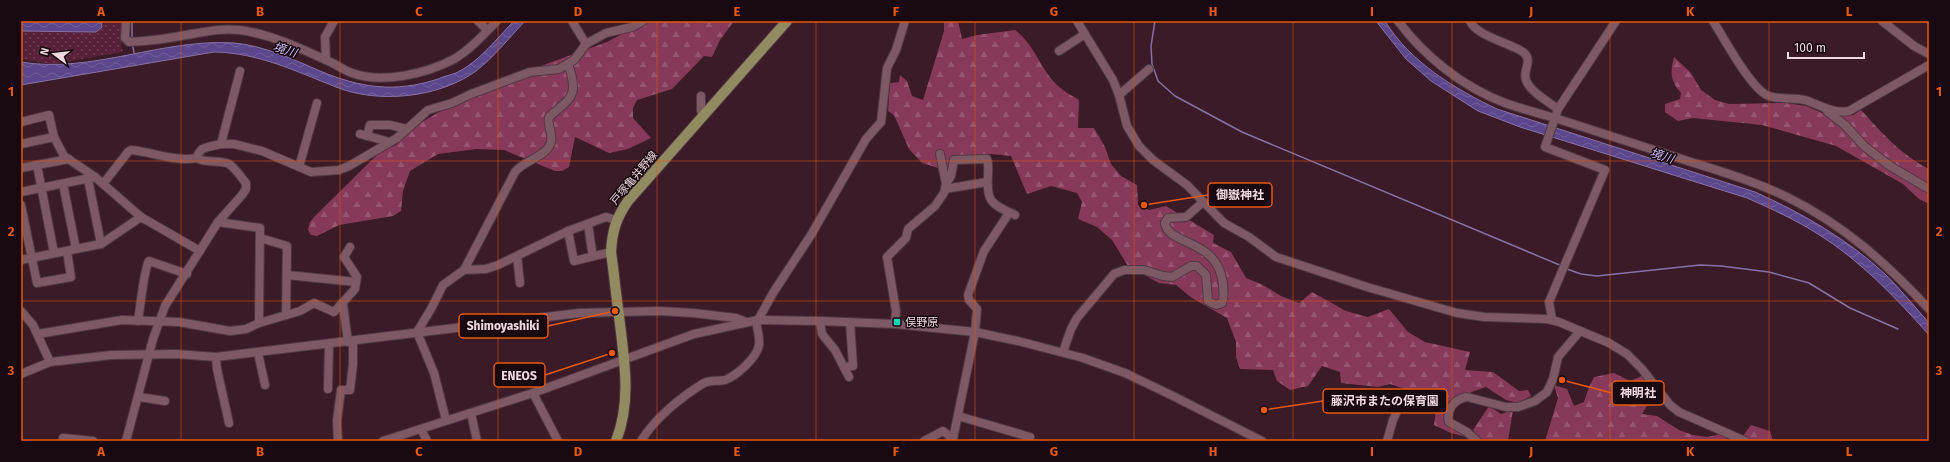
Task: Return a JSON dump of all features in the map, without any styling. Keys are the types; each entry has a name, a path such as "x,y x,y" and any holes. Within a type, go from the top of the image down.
{"main road":[{"name":"戸塚亀井野線","path":"616,441 624,416 626,394 625,360 611,252 612,237 616,220 628,202 787,21"}],"street":[{"path":"126,21 125,38 128,42 152,41 229,29 254,33 274,39 326,60 351,73 362,76 391,79 441,65 454,59 497,21"},
{"path":"326,60 324,37 334,21"},
{"path":"478,21 487,30"},
{"path":"572,21 586,44"},
{"path":"197,158 202,149 221,144 246,146 311,172 339,170 349,166 390,142 428,110 452,103 471,94 530,72 559,69 568,64 586,44 606,34 632,27 643,21"},
{"path":"641,441 650,427 689,393 706,382 731,378 741,370 759,346 757,321 773,293 811,235 866,139 881,122 887,68 896,50 905,21"},
{"path":"1077,21 1110,74 1119,95 1127,126 1139,146 1153,160 1187,185 1228,226 1249,237 1276,257 1457,313 1484,317 1552,319 1608,343 1626,354 1642,369 1670,405 1679,412 1745,441"},
{"path":"1398,21 1420,46 1467,84 1503,102 1737,176 1786,197 1823,217 1854,238 1877,257 1929,309"},
{"path":"1470,21 1477,30 1521,51 1527,56 1528,62 1525,72 1528,84 1558,109"},
{"path":"1552,319 1549,302 1605,170 1544,147 1553,119 1558,109 1616,21"},
{"path":"1714,21 1752,83 1763,94 1770,97 1804,100 1837,112 1849,111 1929,65"},
{"path":"1882,21 1914,46 1929,54"},
{"path":"1059,51 1085,34"},
{"path":"417,332 443,285 464,270 515,172 525,163 544,152 549,146 551,136 548,123 549,117 572,96 572,74 568,64"},
{"path":"1119,95 1128,89 1149,69"},
{"path":"221,144 240,71"},
{"path":"701,96 701,111 703,115"},
{"path":"299,167 317,103"},
{"path":"1816,104 1846,126 1864,146 1890,166 1929,189"},
{"path":"21,122 49,115 54,137 64,156 92,178 103,184 142,217 200,251"},
{"path":"390,142 364,135 370,125 390,125 407,129"},
{"path":"21,144 54,137"},
{"path":"103,184 131,150 187,160 197,158 201,161 224,162 230,165 246,183 246,188 242,196 218,222 165,306 149,356 126,441"},
{"path":"940,154 945,186"},
{"path":"21,168 69,159"},
{"path":"895,324 896,311 887,257 906,238 908,229 935,206 951,176 954,160 987,159 987,182 990,200 994,205 1012,214 984,252 968,295 969,300 978,309 975,332 953,439 943,431 924,441"},
{"path":"37,165 54,253"},
{"path":"21,192 92,178"},
{"path":"92,178 102,244"},
{"path":"945,186 987,182"},
{"path":"63,184 76,249"},
{"path":"1063,352 1071,329 1077,318 1112,277 1121,271 1144,270 1163,276 1172,277 1191,266 1197,266 1206,275 1208,301 1216,305 1222,302 1224,297 1221,274 1215,261 1201,249 1172,234 1165,227 1166,220 1168,218 1186,217 1203,202"},
{"path":"21,205 37,283 71,276 67,251"},
{"path":"21,260 102,244 142,217"},
{"path":"464,270 486,269 517,256 568,231 606,217 616,220"},
{"path":"218,222 260,228 259,322"},
{"path":"588,224 592,251"},
{"path":"568,231 574,261 611,252"},
{"path":"260,238 287,246 286,315"},
{"path":"38,334 122,320 179,322 230,331 246,328 259,322 300,311 314,303 334,312 343,304 355,289 357,277 344,257 350,246"},
{"path":"517,256 520,283"},
{"path":"138,321 146,266 149,261 186,274"},
{"path":"287,275 356,282"},
{"path":"338,441 337,421 341,390 350,390 353,364 343,304"},
{"path":"21,311 33,325 50,362"},
{"path":"21,374 50,362 112,355 149,356 176,354 216,357 350,342 417,332 579,313 618,311 693,313 736,318 747,323"},
{"path":"383,441 533,393 694,334 757,321 820,321 895,324 975,332 1063,352 1125,373 1262,441"},
{"path":"820,321 822,334 844,367 849,378"},
{"path":"844,367 853,366 850,322"},
{"path":"1477,441 1467,432 1449,422 1448,418 1454,403 1461,398 1467,397 1506,407 1518,406 1535,401 1547,392 1553,379 1558,357 1580,331"},
{"path":"417,332 434,374 446,420"},
{"path":"328,389 329,344"},
{"path":"258,353 265,385"},
{"path":"216,357 217,369 229,423"},
{"path":"533,393 558,441"},
{"path":"1387,441 1393,420 1405,394"},
{"path":"139,397 165,401"},
{"path":"471,413 477,441"},
{"path":"958,416 1030,436"},
{"path":"421,429 427,441"},
{"path":"63,438 93,441"}],"green space":[{"path":"646,21 734,21 720,40 712,57 704,56 672,89 637,100 633,108 633,118 651,138 628,149 609,153 575,137 569,167 562,171 555,171 504,150 476,149 438,154 410,171 403,191 401,211 393,216 339,225 317,236 311,235 308,230 310,222 315,216 381,151 396,145 415,126 439,112 516,75 607,42"},
{"path":"944,21 958,21 962,39 977,35 1015,30 1028,43 1046,72 1058,86 1079,100 1078,128 1094,128 1105,147 1111,164 1121,176 1137,185 1138,205 1149,210 1166,206 1214,235 1213,243 1231,252 1246,278 1263,285 1281,296 1299,303 1312,292 1346,311 1368,317 1389,309 1408,332 1425,342 1470,352 1465,370 1493,372 1519,391 1528,390 1531,396 1518,403 1506,400 1486,387 1474,391 1451,403 1450,427 1466,437 1451,433 1434,425 1436,408 1428,392 1405,389 1390,384 1378,387 1341,383 1340,372 1322,366 1308,386 1290,390 1277,381 1273,370 1240,369 1236,357 1236,342 1227,318 1192,298 1176,285 1159,283 1128,266 1112,240 1097,227 1078,219 1082,202 1077,193 1051,186 1027,194 1011,156 992,154 954,157 952,180 941,169 922,163 909,149 894,115 888,111 890,83 899,82 900,75 907,81 912,96 923,100 944,31"},
{"path":"1674,57 1691,73 1701,90 1715,100 1729,104 1786,103 1806,106 1822,113 1853,115 1861,110 1884,135 1901,150 1929,169 1929,204 1919,199 1903,184 1836,146 1762,125 1693,118 1678,121 1665,112 1665,104 1680,99 1681,93 1672,76"},
{"path":"1614,373 1630,381 1642,376 1654,394 1642,414 1657,416 1679,430 1693,435 1707,437 1721,434 1730,441 1545,441 1558,398 1554,385 1567,389 1574,406 1584,402 1594,377"},
{"path":"1489,406 1501,414 1513,410 1508,441 1483,441 1473,430"},
{"path":"1751,425 1770,431 1773,441 1739,441"}],"shaded area":[{"path":"21,21 124,21 121,46 123,52 52,64 21,59"}],"water":[{"path":"21,21 101,21 102,27 96,32 21,31"},
{"path":"514,21 525,21 495,54 476,71 461,80 444,87 408,96 389,97 353,92 262,59 230,53 214,52 21,85 21,62 48,64 74,63 101,60 181,46 207,43 234,43 245,44 278,54 335,77 364,85 378,87 407,86 438,79 456,73 466,67 481,56"},
{"path":"1376,21 1385,21 1395,36 1407,49 1420,62 1435,73 1465,93 1497,109 1755,192 1807,218 1857,250 1886,275 1929,323 1929,335 1904,307 1863,268 1834,245 1801,224 1747,198 1520,127 1478,111 1431,81 1406,59"}],"waterway":[{"path":"132,21 132,39"},
{"path":"1155,21 1151,46 1152,64 1158,81 1175,96 1242,132 1562,266"},
{"path":"133,47 134,53"},
{"path":"1567,269 1581,274 1597,276 1700,265 1769,272 1809,283 1850,308 1898,329"}],"place":[{"name":"御嶽神社","path":"1144,205"},
{"name":"Shimoyashiki","path":"615,311"},
{"name":"俣野原","path":"897,322"},
{"name":"ENEOS","path":"612,353"},
{"name":"神明社","path":"1562,380"},
{"name":"藤沢市またの保育園","path":"1264,410"}],"water label":[{"name":"境川","path":"285,50"},
{"name":"境川","path":"1662,156"}]}
